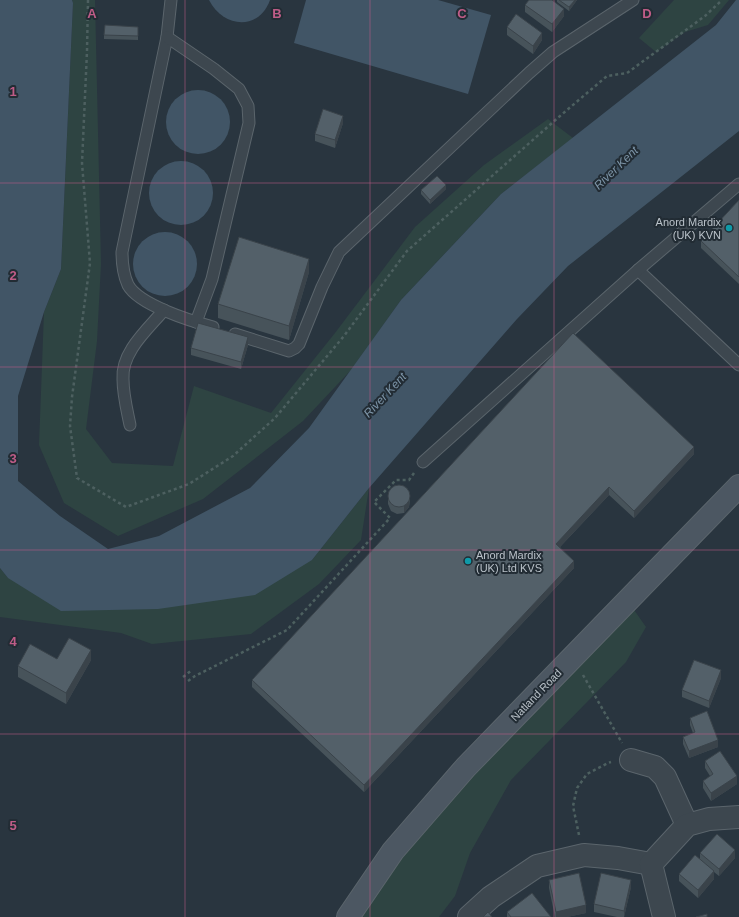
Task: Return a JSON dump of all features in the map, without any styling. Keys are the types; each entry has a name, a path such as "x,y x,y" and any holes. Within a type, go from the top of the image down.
{"street":[{"name":"Natland Road","path":"348,917 393,851 466,767 739,486"},
{"path":"631,760 655,767 665,777 687,825"},
{"path":"651,864 687,825 709,818 739,817"},
{"path":"469,917 491,897 537,866 584,855 618,858 651,864"},
{"path":"651,864 664,917"}],"lane":[{"path":"171,0 167,37 122,252 122,270 129,286 141,299 164,310 196,322 289,351 295,348 301,339 322,287 339,252 494,105 553,52 633,0"},
{"path":"167,37 214,69 239,89 248,106 249,123 212,279 196,322"},
{"path":"423,462 638,270 739,184"},
{"path":"638,270 739,365"},
{"path":"130,425 122,378 125,362 133,346 164,310"}],"path":[{"path":"88,0 82,163 90,263 72,397 70,426 77,478 126,507 189,484 233,456 275,418 344,336 407,251 607,76 627,73 705,16 722,0"},
{"path":"188,681 195,676 287,630 390,518 374,502 396,480 409,480 423,462"},
{"path":"183,677 192,670"},
{"path":"581,671 631,760 608,762 587,774 577,788 573,806 584,855"}],"green space":[{"path":"72,0 95,0 101,264 97,341 86,429 112,463 173,466 194,386 271,413 335,333 415,227 484,165 548,119 573,138 501,194 401,300 351,370 303,421 203,499 118,536 64,503 39,445 44,312 61,269"},
{"path":"674,0 729,0 708,25 685,32 656,52 639,38"},
{"path":"369,488 361,540 319,584 251,634 152,644 121,633 0,617 0,568 8,578 312,560"},
{"path":"632,607 646,627 626,662 511,780 470,853 455,896 439,917 360,917 392,869 475,766"}],"water":[{"name":"River Kent","path":"0,0 72,0 73,3 61,269 44,312 18,396 18,481 60,516 108,549 159,536 250,488 309,428 401,300 501,194 716,25 736,0 739,0 739,131 568,266 517,319 369,488 312,560 255,595 158,609 61,611 8,578 0,568"},
{"path":"209,0 270,0 265,10 258,17 250,21 241,22 223,16 215,9"},
{"path":"306,0 438,0 491,15 468,94 294,43"},
{"path":"198,90 210,92 221,99 228,110 230,122 228,134 221,145 210,152 198,154 186,152 175,145 168,134 166,122 168,110 175,99 186,92"},
{"path":"181,161 193,163 204,170 211,181 213,193 211,205 204,216 193,223 181,225 169,223 158,216 151,205 149,193 151,181 158,170 169,163"},
{"path":"165,232 177,234 188,241 195,252 197,264 195,276 188,287 177,294 165,296 153,294 142,287 135,276 133,264 135,252 142,241 153,234"}],"building":[{"path":"529,0 552,0 564,9 552,24 525,5"},
{"path":"559,0 575,0 569,7"},
{"path":"516,14 542,33 533,46 507,27"},
{"path":"105,25 138,27 138,36 104,35"},
{"path":"323,109 343,116 335,140 315,134"},
{"path":"437,176 446,185 430,200 421,190"},
{"name":"Anord Mardix (UK) KVN","path":"739,200 739,277 701,241"},
{"path":"239,237 309,259 289,326 218,304"},
{"path":"198,323 248,337 241,362 191,348"},
{"name":"Anord Mardix (UK) Ltd KVS","path":"573,333 694,447 634,511 609,487 556,544 574,561 364,785 252,680"},
{"path":"399,485 407,488 410,496 407,504 399,507 391,504 388,496 391,488"},
{"path":"69,638 91,650 66,693 18,666 30,644 57,659"},
{"path":"694,660 721,670 709,701 682,690"},
{"path":"707,711 718,740 689,751 683,737 695,732 690,718"},
{"path":"720,751 737,776 711,793 703,781 713,774 705,761"},
{"path":"717,834 735,850 719,869 700,853"},
{"path":"695,855 714,871 698,890 679,874"},
{"path":"579,873 586,905 556,912 549,880"},
{"path":"601,873 631,880 624,911 594,904"},
{"path":"532,893 551,917 511,917 507,912"},
{"path":"488,912 492,917 483,917"},
{"path":"707,914 707,917 696,917"}],"place":[{"name":"Anord Mardix (UK) KVN","path":"729,228"},
{"name":"Anord Mardix (UK) Ltd KVS","path":"468,561"}]}
